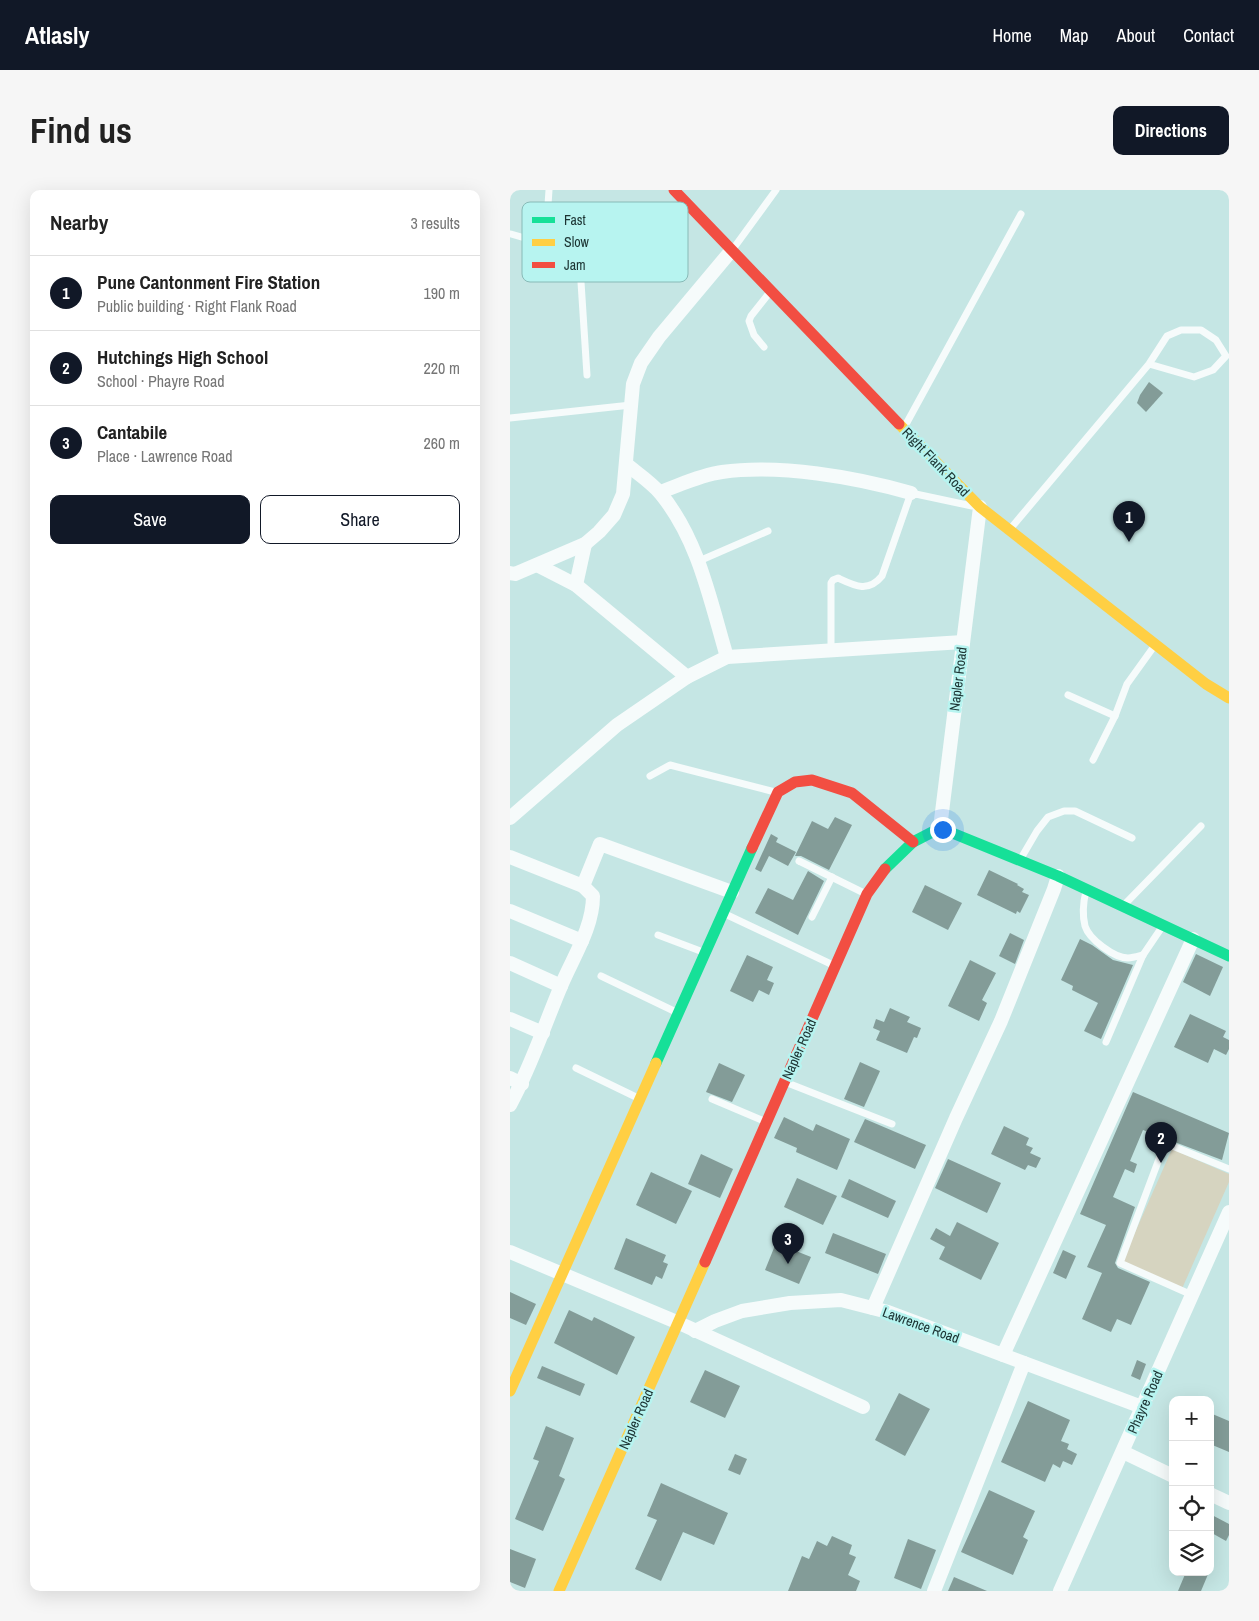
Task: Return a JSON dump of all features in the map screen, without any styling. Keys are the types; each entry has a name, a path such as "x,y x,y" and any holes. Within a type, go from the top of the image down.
{"street":[{"name":"Right Flank Road","path":"674,190 685,202"},
{"name":"Right Flank Road","path":"688,205 770,292 980,507 1155,645 1206,684 1229,698"},
{"path":"511,574 585,544 614,515 623,494 633,384 641,363 659,337 731,251"},
{"path":"626,464 660,492 682,524 699,561 727,657"},
{"path":"660,492 694,479 722,472 755,471 824,474 877,483 911,493"},
{"name":"Napler Road","path":"559,1591 867,894 884,868 913,842 940,828 980,507"},
{"path":"576,585 585,544"},
{"path":"537,565 576,585 687,677"},
{"path":"510,818 617,725 687,677 727,657 963,642"},
{"path":"510,1391 778,792 795,782 812,780 852,793 913,842"},
{"path":"940,828 1058,876 1229,956"},
{"path":"583,886 600,844 732,892"},
{"path":"510,857 583,886 593,896 593,908 582,940 561,986 543,1033 516,1081 510,1106"},
{"path":"873,1308 956,1118 1001,1021 1058,876"},
{"path":"510,911 582,940"},
{"path":"1002,1355 1193,939"},
{"path":"510,963 561,986"},
{"path":"510,1019 543,1033"},
{"name":"Phayre Road","path":"1060,1591 1229,1212"},
{"path":"510,1252 679,1323 863,1407"},
{"name":"Lawrence Road","path":"695,1331 742,1311 790,1303 841,1300 873,1308 1142,1407"},
{"path":"934,1591 1024,1363"},
{"path":"1123,1452 1169,1474"},
{"path":"1214,1496 1229,1503"}],"lane":[{"path":"731,251 776,190"},
{"path":"903,428 1021,214"},
{"path":"581,282 587,375"},
{"path":"764,347 754,335 749,321 770,292"},
{"path":"1009,530 1149,364 1167,336 1181,330 1201,330 1216,340 1226,356 1213,370 1194,377 1149,364"},
{"path":"511,419 631,405"},
{"path":"831,649 831,583 838,578 856,586 867,587 876,583 882,576 911,493 980,507"},
{"path":"699,561 768,531"},
{"path":"1093,760 1115,716 1127,684 1155,645"},
{"path":"1068,695 1115,716"},
{"path":"650,776 670,765 778,792"},
{"path":"1020,860 1037,831 1048,817 1064,811 1074,811 1132,838"},
{"path":"1123,906 1200,826"},
{"path":"799,860 867,894"},
{"path":"812,917 832,877"},
{"path":"1086,889 1083,915 1086,928 1092,938 1101,946 1127,958 1143,955"},
{"path":"723,913 835,966"},
{"path":"1106,1042 1143,955 1164,925"},
{"path":"658,935 705,952"},
{"path":"601,976 679,1013"},
{"path":"576,1068 641,1099"},
{"path":"785,1082 892,1124"},
{"path":"712,1099 767,1122"},
{"path":"1192,1295 1120,1263 1166,1143 1229,1169"}],"shaded area":[{"path":"1172,1149 1229,1174 1229,1182 1181,1291 1121,1264"}],"building":[{"path":"1149,382 1163,393 1146,412 1137,403"},
{"path":"835,817 852,825 829,870 801,856 795,856 812,821 828,829"},
{"path":"771,834 778,838 776,842 796,852 788,866 769,856 761,872 755,869"},
{"path":"989,870 1018,884 1024,889 1022,892 1029,895 1020,913 1017,911 1016,914 977,895"},
{"path":"808,871 824,881 798,935 755,913 768,888 793,900"},
{"path":"925,885 962,903 948,930 912,912"},
{"path":"1010,933 1024,940 1015,964 999,956"},
{"path":"1080,939 1113,960 1133,965 1101,1039 1084,1031 1098,1003 1072,990 1073,986 1061,980"},
{"path":"1196,954 1223,967 1210,996 1183,982"},
{"path":"747,955 773,967 767,980 774,983 769,995 759,990 753,1002 730,991"},
{"path":"970,960 996,973 982,1000 987,1003 979,1021 948,1006"},
{"path":"890,1008 910,1017 907,1022 921,1028 917,1038 914,1037 907,1053 876,1040 880,1031 873,1028 876,1019 884,1022"},
{"path":"1190,1014 1226,1031 1223,1037 1229,1040 1229,1049 1226,1055 1214,1049 1208,1063 1174,1047"},
{"path":"860,1062 880,1071 864,1107 844,1099"},
{"path":"719,1063 745,1075 732,1102 706,1092"},
{"path":"1133,1092 1229,1133 1222,1160 1143,1130 1130,1161 1137,1164 1134,1173 1125,1169 1113,1197 1135,1207 1115,1263 1118,1268 1150,1282 1131,1325 1117,1319 1111,1332 1082,1319 1102,1273 1087,1267 1106,1225 1080,1214"},
{"path":"784,1117 813,1131 816,1124 850,1139 837,1170 796,1152 797,1148 774,1138"},
{"path":"865,1119 926,1145 915,1169 854,1142"},
{"path":"1004,1126 1029,1138 1026,1145 1033,1148 1030,1153 1041,1158 1036,1168 1028,1165 1025,1170 991,1154"},
{"path":"701,1154 733,1169 720,1198 688,1184"},
{"path":"948,1159 1001,1183 987,1213 935,1188"},
{"path":"651,1172 692,1191 676,1224 636,1205"},
{"path":"797,1178 837,1196 823,1225 784,1207"},
{"path":"849,1179 896,1201 888,1218 841,1197"},
{"path":"957,1222 999,1243 981,1280 939,1259 945,1247 930,1239 936,1228 950,1236"},
{"path":"833,1233 886,1254 878,1274 825,1253"},
{"path":"626,1238 666,1255 663,1262 668,1264 662,1279 656,1276 652,1285 614,1269"},
{"path":"776,1243 811,1257 799,1284 765,1270"},
{"path":"1063,1250 1076,1256 1066,1279 1053,1273"},
{"path":"510,1292 536,1304 526,1325 510,1318"},
{"path":"569,1310 592,1321 594,1317 635,1337 617,1375 554,1343"},
{"path":"1137,1360 1146,1364 1140,1380 1131,1376"},
{"path":"542,1366 585,1384 580,1396 537,1378"},
{"path":"705,1370 740,1386 725,1418 690,1402"},
{"path":"899,1393 930,1409 905,1456 875,1440"},
{"path":"1028,1401 1070,1420 1061,1441 1069,1444 1067,1449 1077,1454 1072,1465 1063,1461 1060,1468 1053,1464 1045,1482 1001,1462"},
{"path":"1214,1415 1229,1421 1229,1452 1214,1446"},
{"path":"546,1426 574,1438 559,1476 565,1479 543,1531 515,1519 539,1461 533,1459"},
{"path":"735,1454 747,1459 740,1475 728,1470"},
{"path":"661,1483 728,1513 714,1545 683,1532 661,1581 635,1569 657,1520 647,1516"},
{"path":"989,1490 1035,1511 1023,1537 1028,1540 1013,1575 961,1552"},
{"path":"1214,1516 1229,1524 1229,1535 1226,1541 1214,1534"},
{"path":"832,1536 852,1545 849,1554 856,1557 848,1575 860,1581 856,1591 788,1591 802,1556 809,1559 817,1541 827,1546"},
{"path":"908,1539 936,1550 921,1589 894,1578"},
{"path":"510,1549 536,1559 525,1588 510,1582"},
{"path":"1184,1576 1207,1576 1201,1591 1178,1591"},
{"path":"954,1577 987,1591 948,1591"}],"traffic: fast":[{"path":"885,869 913,842 940,828 1058,876 1229,956"},
{"path":"656,1063 752,848"}],"traffic: slow":[{"path":"899,424 980,507 1206,684 1229,698"},
{"path":"510,1391 656,1063"},
{"path":"559,1591 705,1262"}],"traffic: jam":[{"path":"674,190 686,202"},
{"path":"688,205 899,424"},
{"path":"752,848 778,792 795,782 812,780 852,793 913,842"},
{"path":"705,1262 867,894 885,869"}],"place":[{"name":"Pune Cantonment Fire Station","path":"1129,542"},
{"name":"Hutchings High School","path":"1161,1163"},
{"name":"Cantabile","path":"788,1264"}]}
